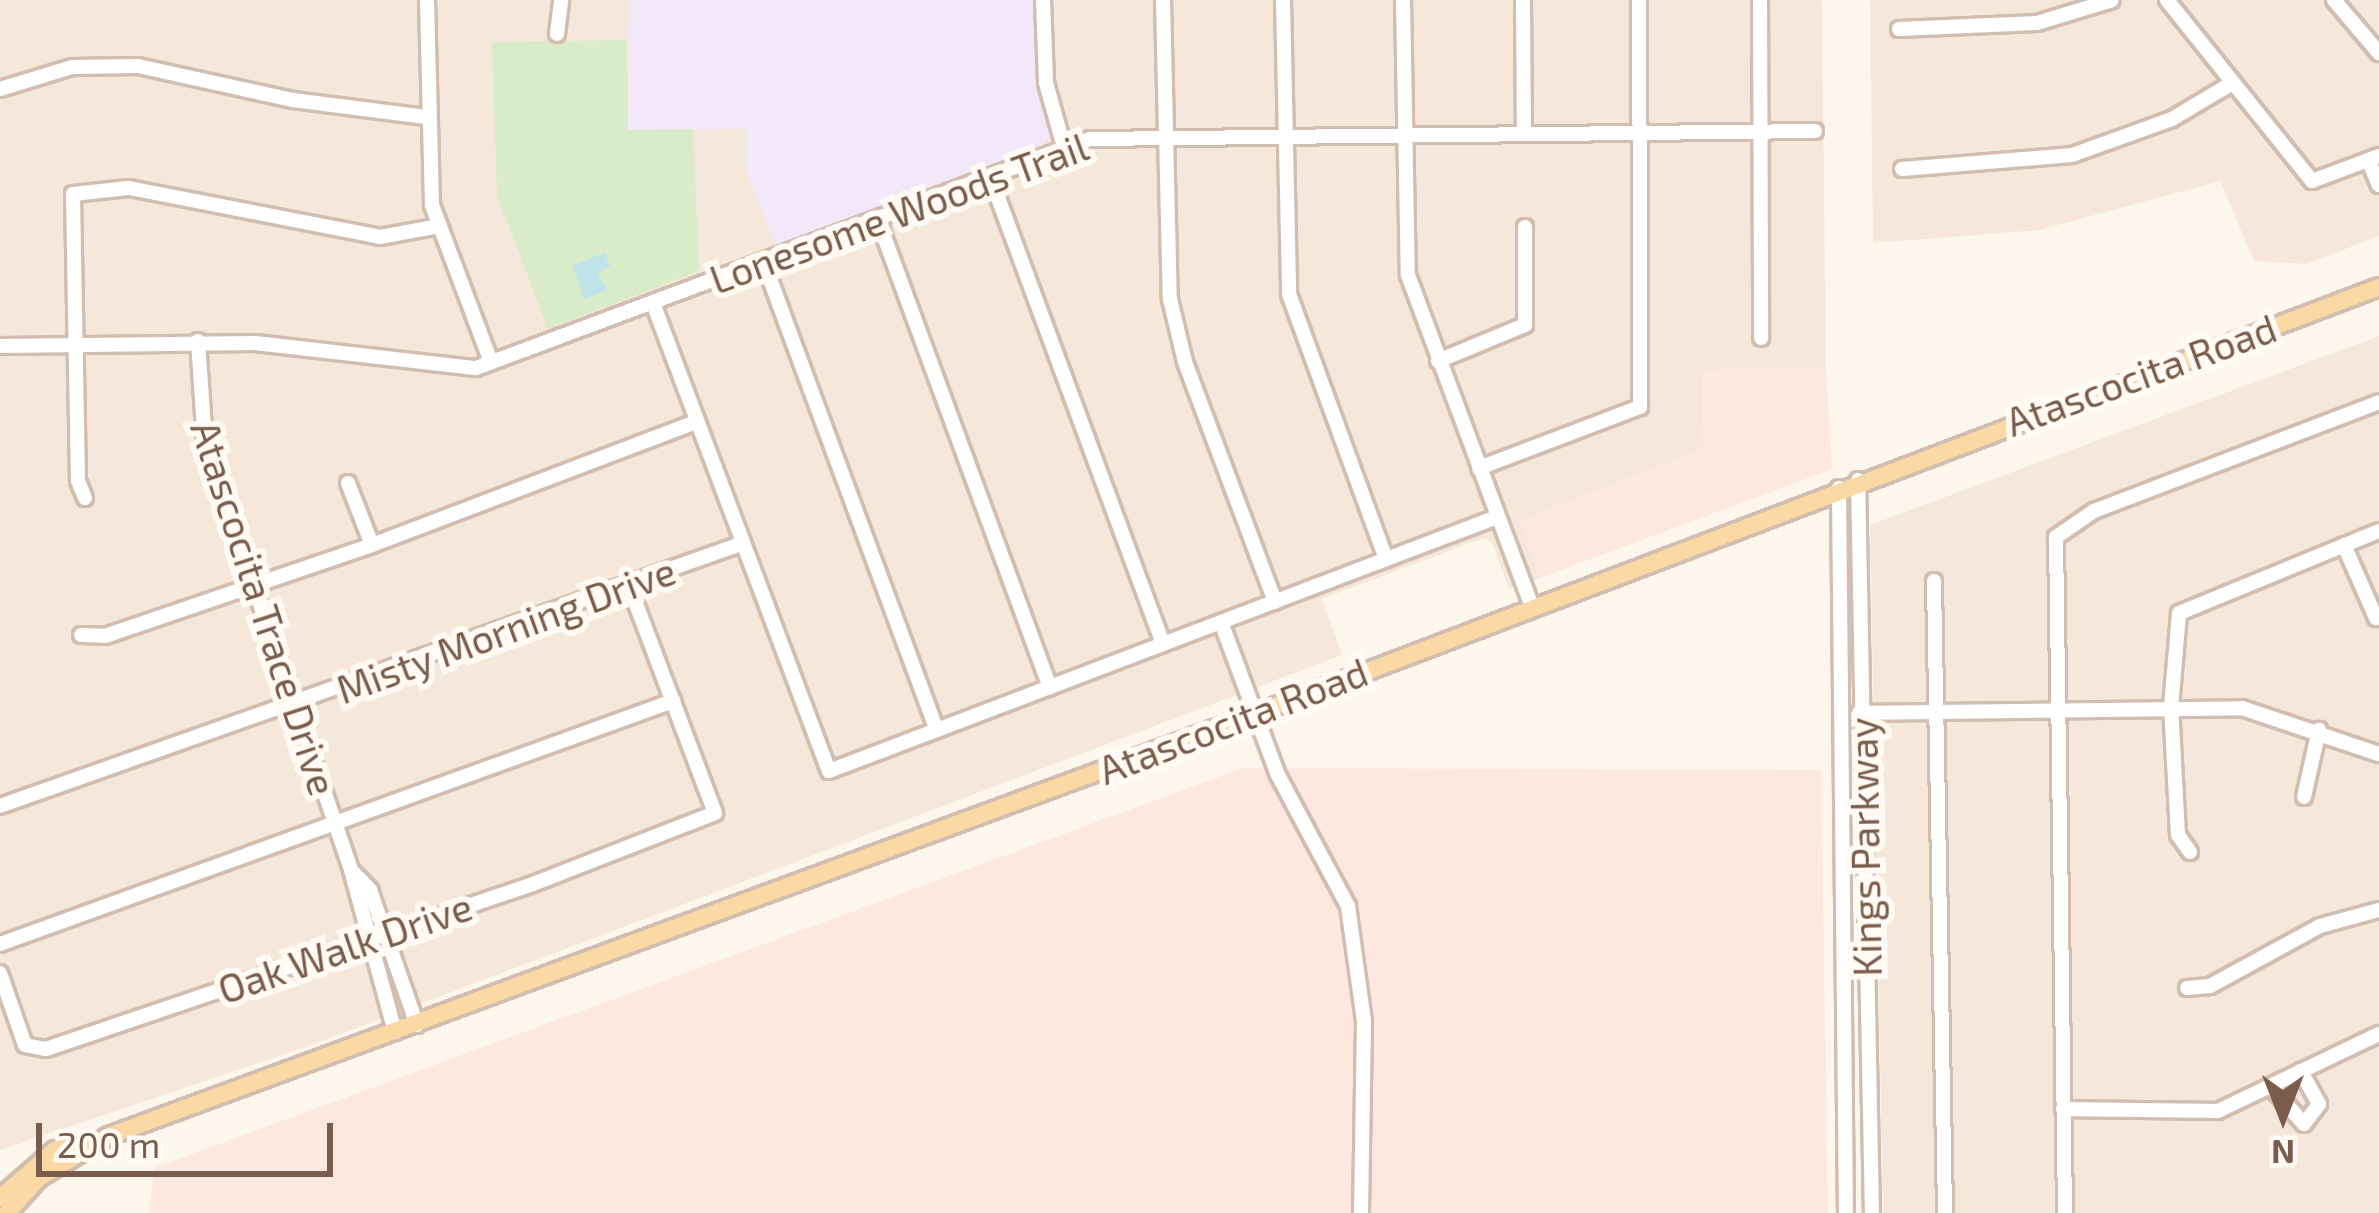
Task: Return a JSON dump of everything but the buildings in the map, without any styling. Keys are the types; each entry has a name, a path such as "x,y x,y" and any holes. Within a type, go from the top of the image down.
{"main road":[{"name":"Atascocita Road","path":"10,1206 83,1147 1255,714 1531,604 2379,287"}],"street":[{"path":"427,0 426,117 440,226 491,362"},
{"path":"557,34 561,0"},
{"path":"1043,0 1046,83 1064,147"},
{"path":"1163,0 1168,265 1178,340 1274,602"},
{"path":"1283,0 1292,308 1386,559"},
{"path":"1403,0 1408,275 1531,604"},
{"path":"1523,0 1524,134"},
{"path":"1480,468 1640,407 1639,0"},
{"path":"1760,0 1761,338"},
{"path":"1899,29 2037,23 2112,0"},
{"path":"2167,0 2229,85 2312,182 2374,159 2379,185"},
{"path":"2337,1 2379,52"},
{"path":"0,88 72,67 138,66 293,100 426,117"},
{"path":"1902,169 2015,165 2086,151 2172,119 2229,85"},
{"name":"Lonesome Woods Trail","path":"0,346 198,341 441,369 491,362 1064,147 1166,137 1815,130"},
{"path":"990,176 1163,644"},
{"path":"85,498 73,344 73,194 129,188 380,237 440,226"},
{"path":"878,220 1050,687"},
{"path":"1438,361 1526,325 1525,226"},
{"path":"764,263 937,730"},
{"path":"653,303 738,545 829,771 1497,517"},
{"name":"Atascocita Trace Drive","path":"198,341 198,415 351,870 395,1032"},
{"path":"2065,1213 2056,537 2094,511 2379,402"},
{"path":"81,635 105,636 373,545 694,423"},
{"name":"Kings Parkway","path":"1858,480 1872,1213"},
{"path":"348,483 373,545"},
{"name":"Kings Parkway","path":"1839,488 1846,1213"},
{"path":"2190,852 2178,835 2171,707 2173,625 2191,605 2379,531"},
{"name":"Misty Morning Drive","path":"0,806 294,708 738,545"},
{"path":"2344,545 2376,618"},
{"path":"1934,581 1945,1213"},
{"path":"0,944 673,700 629,585"},
{"path":"1221,622 1278,775 1340,883 1354,933 1364,1022 1361,1213"},
{"name":"Oak Walk Drive","path":"0,974 26,1045 46,1049 388,934 715,813 673,700"},
{"path":"1843,716 1935,709 2261,710 2379,754"},
{"path":"2304,797 2319,730"},
{"name":"Atascocita Trace Drive","path":"351,870 388,934 417,1025"},
{"path":"2187,988 2218,982 2320,926 2379,910"},
{"path":"2063,1109 2218,1111 2379,1034"},
{"path":"2272,1088 2304,1124 2319,1104 2301,1071"}],"shaded area":[{"path":"0,0 1822,0 1826,369 1702,371 1703,449 1521,520 1540,578 1509,589 1492,542 1483,538 1322,599 1342,655 306,1047 0,1150"},
{"path":"629,0 1036,0 1038,87 1051,136 1031,151 776,247 746,170 746,129 628,130"},
{"path":"1870,0 2379,0 2379,236 2307,264 2254,261 2220,181 2039,230 1873,243"},
{"path":"2379,336 2379,1213 1883,1213 1870,525"},
{"path":"1826,369 1832,469 1540,578 1520,520 1703,449 1702,371"},
{"path":"1243,768 1821,770 1828,1213 149,1213 154,1168"}],"green space":[{"path":"627,40 628,130 693,129 699,271 548,329 497,195 492,42"}],"water":[{"path":"605,253 610,266 598,273 607,290 584,299 573,265"}]}
